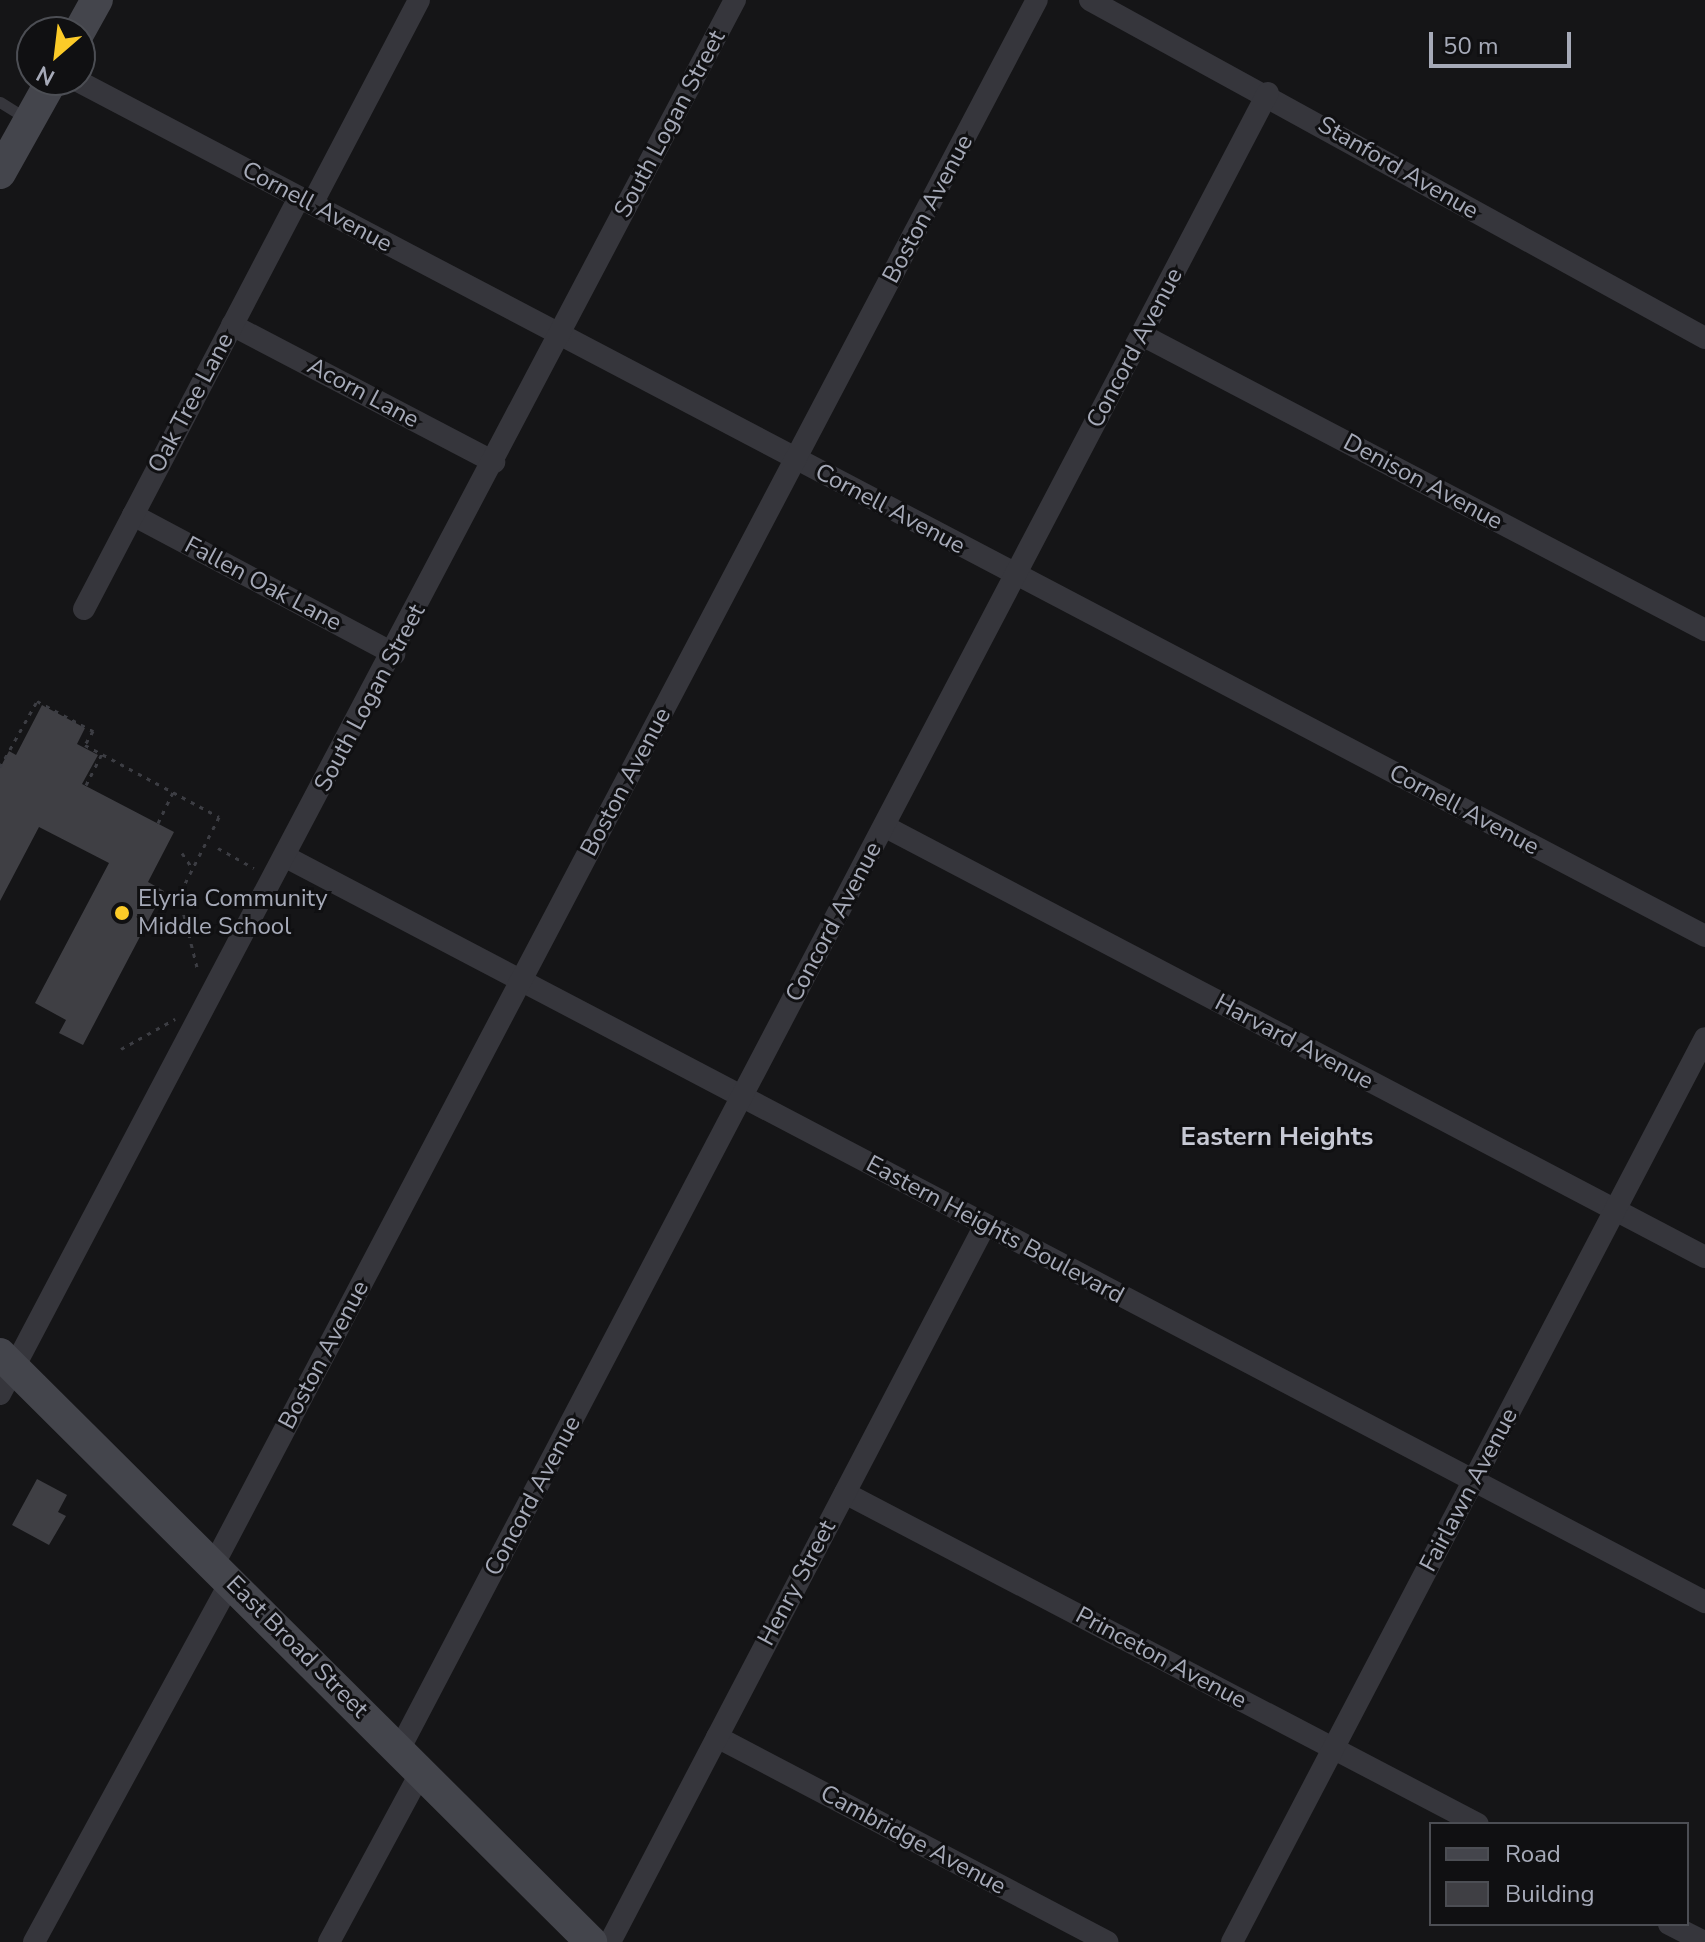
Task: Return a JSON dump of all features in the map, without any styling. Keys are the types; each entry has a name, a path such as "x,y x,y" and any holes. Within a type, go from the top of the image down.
{"street":[{"name":"Oak Tree Lane","path":"84,609 232,325 419,0"},
{"name":"South Logan Street","path":"5,1372 286,857 735,0"},
{"name":"Boston Avenue","path":"34,1942 521,981 1037,0"},
{"name":"Stanford Avenue","path":"1090,0 1268,93 1561,262 1705,338"},
{"name":"Cornell Avenue","path":"96,91 1705,936"},
{"name":"Concord Avenue","path":"329,1942 410,1761 742,1097 1268,93"},
{"path":"0,173 43,96"},
{"name":"Acorn Lane","path":"232,325 494,462"},
{"name":"Denison Avenue","path":"1142,335 1705,630"},
{"name":"Fallen Oak Lane","path":"133,515 394,654"},
{"name":"Harvard Avenue","path":"884,826 1705,1257"},
{"name":"Eastern Heights Boulevard","path":"286,857 1705,1602"},
{"name":"Fairlawn Avenue","path":"1232,1942 1705,1038"},
{"name":"Henry Street","path":"610,1942 985,1225"},
{"name":"East Broad Street","path":"5,1372 222,1572 591,1942"},
{"name":"Princeton Avenue","path":"845,1493 1474,1822"},
{"name":"Cambridge Avenue","path":"717,1737 1108,1942"},
{"path":"1673,1926 1704,1942"}],"lane":[{"path":"0,102 30,120"}],"path":[{"path":"0,767 37,701 93,731 85,745 219,817 178,902 201,978"},
{"path":"86,785 102,754"},
{"path":"158,823 173,792"},
{"path":"218,848 258,869"},
{"path":"182,853 192,868"},
{"path":"121,1049 181,1015"}],"building":[{"path":"42,705 85,728 77,744 98,755 82,784 174,832 148,882 164,891 83,1045 59,1033 66,1020 35,1003 109,863 39,827 0,901 0,768 9,751 16,755"},
{"path":"37,1479 67,1495 58,1512 66,1516 49,1545 12,1525"}],"place":[{"name":"Elyria Community Middle School","path":"122,913"}],"district":[{"name":"Eastern Heights","path":"1277,1137"}]}
